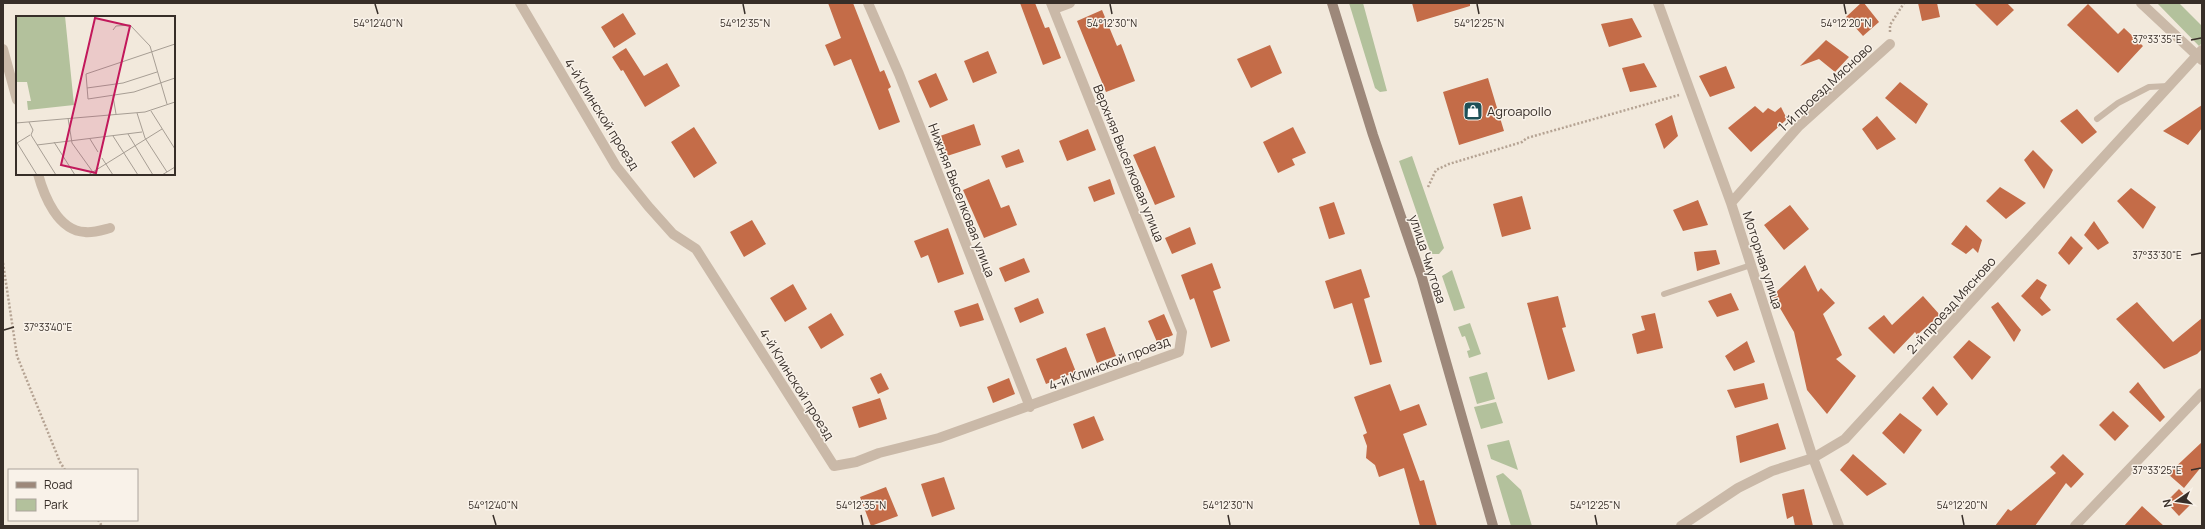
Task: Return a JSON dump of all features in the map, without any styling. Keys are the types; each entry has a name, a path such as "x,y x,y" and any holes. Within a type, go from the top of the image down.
{"main road":[{"name":"улица Чмутова","path":"1332,3 1372,135 1422,278 1493,526"}],"street":[{"name":"4-й Клинской проезд","path":"520,3 616,166 673,234 696,249 834,466 856,462 879,453 939,438 1030,407 1179,352 1182,332"},
{"name":"Нижняя Выселковая улица","path":"868,3 899,74 1030,407"},
{"path":"1052,6 1070,3"},
{"name":"Моторная улица","path":"1658,3 1731,203 1813,458 1838,526"},
{"path":"2141,3 2200,55"},
{"name":"Верхняя Выселковая улица","path":"1052,6 1182,332"},
{"name":"1-й проезд Мясново","path":"1731,203 1799,126 1890,44"},
{"path":"3,50 16,96"},
{"name":"2-й проезд Мясново","path":"1681,526 1738,488 1772,471 1813,458 1845,439 2168,86 2200,55"},
{"path":"38,175 51,208 65,224 84,233 110,228"},
{"path":"2075,526 2202,393"}],"lane":[{"path":"2096,119 2118,103 2149,87 2168,86"},
{"path":"1664,294 1751,265"}],"path":[{"path":"1890,44 1890,25 1904,3"},
{"path":"1428,187 1436,170 1449,164 1522,142 1527,138 1690,92"},
{"path":"3,263 17,356 60,462 64,469"}],"green space":[{"path":"1349,3 1363,3 1387,91 1380,92 1375,88"},
{"path":"2157,3 2179,3 2202,26 2202,43 2199,46"},
{"path":"1412,156 1444,248 1439,254 1431,254 1399,161"},
{"path":"1452,270 1465,308 1454,311 1442,276"},
{"path":"1470,323 1481,354 1469,358 1467,351 1470,350 1465,336 1462,337 1458,327"},
{"path":"1487,372 1495,399 1477,404 1469,377"},
{"path":"1496,402 1503,423 1481,429 1474,407"},
{"path":"1509,440 1518,470 1491,459 1487,445"},
{"path":"1503,473 1521,490 1532,526 1511,526 1496,476"}],"building":[{"path":"828,3 853,3 880,72 884,70 891,87 888,89 900,122 879,130 851,59 834,66 825,45 841,38"},
{"path":"1020,3 1035,3 1045,28 1049,27 1061,58 1043,65"},
{"path":"1412,3 1470,3 1470,6 1417,22"},
{"path":"1861,3 1864,3 1879,22 1863,36 1846,17"},
{"path":"1918,3 1937,3 1940,17 1922,21"},
{"path":"1974,3 2007,3 2014,10 1997,26"},
{"path":"2088,4 2118,34 2124,28 2143,46 2118,73 2067,25"},
{"path":"1102,10 1117,46 1121,44 1135,81 1106,92 1077,21"},
{"path":"623,13 636,34 614,48 601,27"},
{"path":"1632,18 1642,37 1609,47 1601,24"},
{"path":"1826,40 1849,57 1835,72 1819,59 1800,66"},
{"path":"1270,45 1282,73 1251,88 1237,59"},
{"path":"626,48 644,76 667,63 680,86 645,107 623,70 621,71 612,57"},
{"path":"988,51 997,73 973,83 964,61"},
{"path":"1644,63 1657,87 1630,92 1622,68"},
{"path":"1726,66 1735,88 1710,97 1699,76"},
{"path":"936,73 948,100 930,108 918,81"},
{"name":"Agroapollo","path":"1488,78 1504,131 1459,145 1443,92"},
{"path":"1900,82 1928,104 1916,124 1885,98"},
{"path":"2202,105 2202,128 2188,145 2163,131"},
{"path":"1755,106 1763,113 1768,108 1775,112 1781,107 1787,119 1751,152 1728,128"},
{"path":"2077,109 2097,132 2082,144 2060,121"},
{"path":"1672,115 1678,136 1664,149 1655,124"},
{"path":"1877,116 1896,139 1877,150 1862,129"},
{"path":"974,124 981,145 947,156 940,136"},
{"path":"694,127 717,163 694,178 671,142"},
{"path":"1293,127 1306,153 1292,159 1295,165 1278,173 1263,142"},
{"path":"1088,129 1096,150 1067,161 1059,141"},
{"path":"1155,146 1175,197 1155,205 1133,155"},
{"path":"1019,149 1024,162 1006,168 1001,156"},
{"path":"2033,150 2053,170 2044,189 2024,160"},
{"path":"989,179 1001,208 1009,205 1017,225 984,238 963,190"},
{"path":"1110,179 1115,194 1094,202 1088,187"},
{"path":"2000,187 2026,203 2006,219 1986,201"},
{"path":"2131,188 2156,207 2143,229 2117,201"},
{"path":"1522,196 1531,229 1502,237 1493,204"},
{"path":"1698,200 1708,225 1683,231 1673,210"},
{"path":"1334,202 1345,234 1329,239 1319,207"},
{"path":"1790,205 1809,229 1784,250 1764,225"},
{"path":"752,220 766,244 744,257 730,232"},
{"path":"2094,221 2109,243 2098,250 2084,235"},
{"path":"1966,225 1982,240 1978,253 1973,248 1966,254 1951,244"},
{"path":"1190,227 1196,244 1172,254 1165,238"},
{"path":"948,228 964,274 938,283 928,255 921,258 914,241"},
{"path":"2071,236 2083,248 2069,265 2058,253"},
{"path":"1716,250 1720,264 1697,271 1694,252"},
{"path":"1024,258 1030,272 1005,282 999,268"},
{"path":"1212,263 1221,288 1213,291 1230,341 1211,348 1194,298 1190,300 1181,275"},
{"path":"1805,265 1818,292 1821,288 1835,303 1823,314 1842,355 1836,359 1856,376 1827,414 1807,390 1794,332 1774,298 1769,300"},
{"path":"1361,269 1370,297 1364,299 1382,362 1370,365 1352,303 1334,309 1325,281"},
{"path":"2037,279 2047,285 2040,298 2051,310 2042,316 2021,296"},
{"path":"793,284 807,309 785,322 770,298"},
{"path":"1731,293 1739,310 1717,317 1708,301"},
{"path":"1558,296 1566,327 1562,328 1575,371 1548,380 1527,303"},
{"path":"1923,296 1940,315 1917,335 1915,332 1894,354 1868,328 1884,315 1892,325"},
{"path":"1038,298 1044,313 1020,323 1014,308"},
{"path":"1998,302 2021,330 2014,342 1991,307"},
{"path":"2137,302 2173,342 2202,318 2202,349 2197,354 2164,369 2116,319"},
{"path":"978,303 984,320 960,327 954,311"},
{"path":"831,313 844,335 821,349 808,327"},
{"path":"1655,313 1663,348 1637,354 1632,334 1645,330 1641,316"},
{"path":"1164,314 1173,335 1157,342 1148,321"},
{"path":"1105,327 1116,356 1097,363 1086,334"},
{"path":"1969,340 1991,357 1972,380 1953,357"},
{"path":"1747,341 1755,362 1734,371 1725,356"},
{"path":"1066,347 1076,372 1046,384 1036,359"},
{"path":"881,373 889,389 878,394 870,378"},
{"path":"1009,378 1015,394 993,403 987,387"},
{"path":"2138,382 2165,417 2160,422 2129,392"},
{"path":"1764,383 1768,399 1735,408 1727,390"},
{"path":"1390,384 1400,411 1419,404 1427,425 1403,434 1420,481 1424,480 1437,526 1420,526 1404,468 1379,477 1375,465 1366,458 1367,446 1363,435 1367,433 1354,397"},
{"path":"1933,386 1948,404 1937,416 1922,398"},
{"path":"880,398 887,419 859,428 852,407"},
{"path":"2113,411 2129,426 2115,441 2099,425"},
{"path":"1900,413 1922,430 1904,454 1882,433"},
{"path":"1094,416 1104,440 1082,449 1073,424"},
{"path":"1778,423 1786,449 1740,463 1736,436"},
{"path":"2202,442 2202,466 2184,488 2168,474"},
{"path":"1853,454 1887,484 1867,496 1840,470"},
{"path":"2063,454 2084,474 2071,488 2066,483 2035,526 1995,526 2008,509 2011,511 2056,473 2050,467"},
{"path":"944,477 955,509 932,517 921,484"},
{"path":"886,487 898,516 871,526 860,497"},
{"path":"1804,489 1813,526 1795,526 1793,516 1787,519 1782,494"},
{"path":"2179,489 2192,503 2179,516 2166,502"},
{"path":"2142,506 2164,526 2124,526"}],"place":[{"name":"Agroapollo","path":"1473,111"}]}
